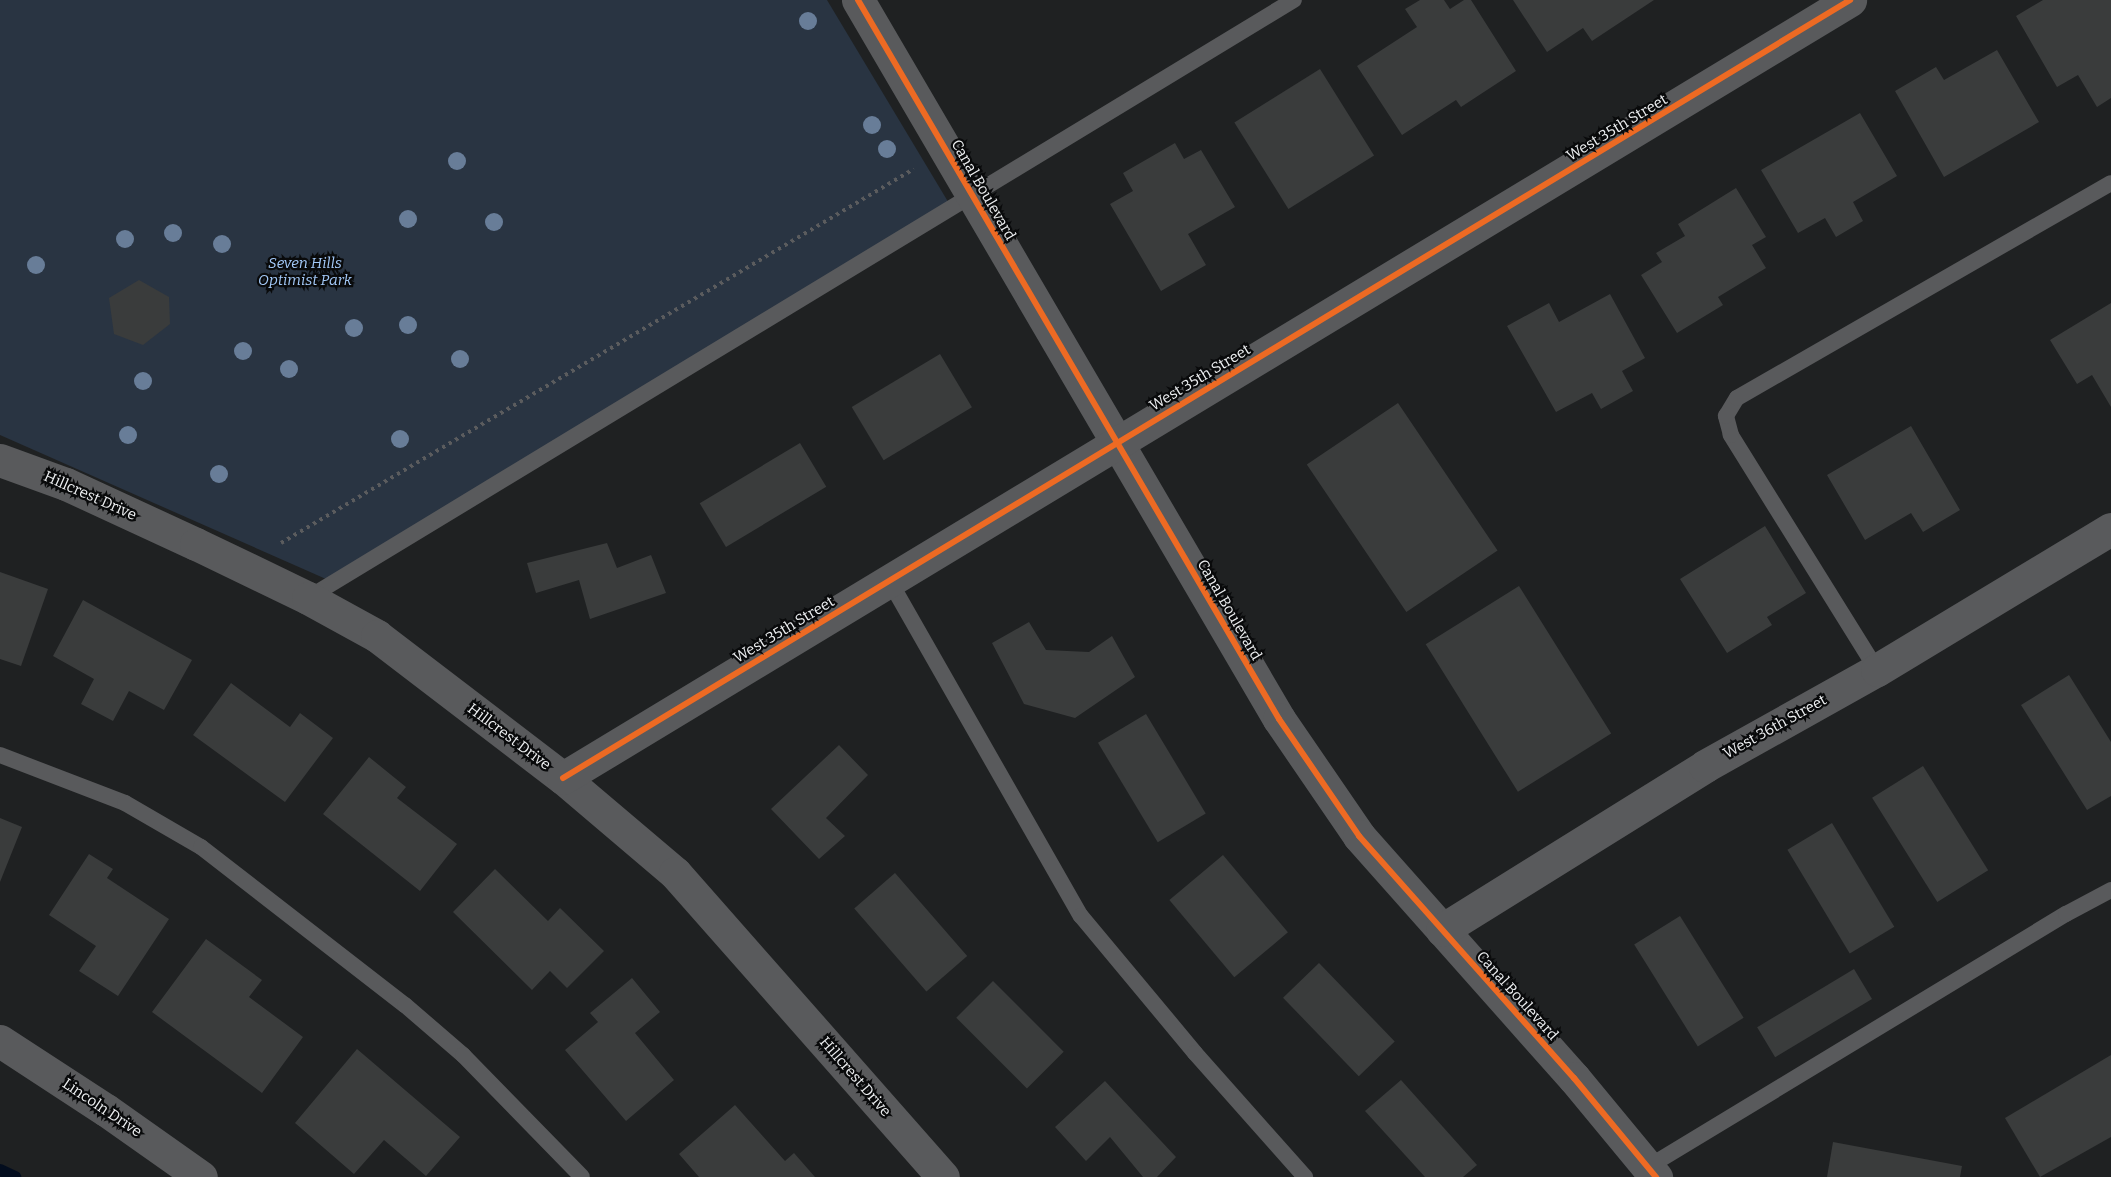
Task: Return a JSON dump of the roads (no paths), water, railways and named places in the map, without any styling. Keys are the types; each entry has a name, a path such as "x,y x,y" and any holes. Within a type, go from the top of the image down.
{"street":[{"name":"Canal Boulevard","path":"858,0 1279,719 1359,836 1574,1078 1652,1172"},
{"name":"West 35th Street","path":"563,778 1850,0"},
{"name":"Hillcrest Drive","path":"0,460 75,488 308,597 377,636 563,778 675,873 943,1177"},
{"name":"West 36th Street","path":"1442,930 1705,766 1877,670 2111,529"},
{"name":"Lincoln Drive","path":"0,1041 106,1110 201,1177"}],"lane":[{"path":"308,597 1294,0"},
{"path":"1877,670 1731,435 1726,416 1737,398 2111,183"},
{"path":"890,580 1081,916 1195,1053 1305,1177"},
{"path":"0,755 125,803 201,847 405,1005 463,1056 582,1177"},
{"path":"1652,1172 2066,914 2111,890"}],"waterway":[{"path":"0,1170 15,1177"}],"park label":[{"name":"Seven Hills Optimist Park","path":"305,272"}]}
